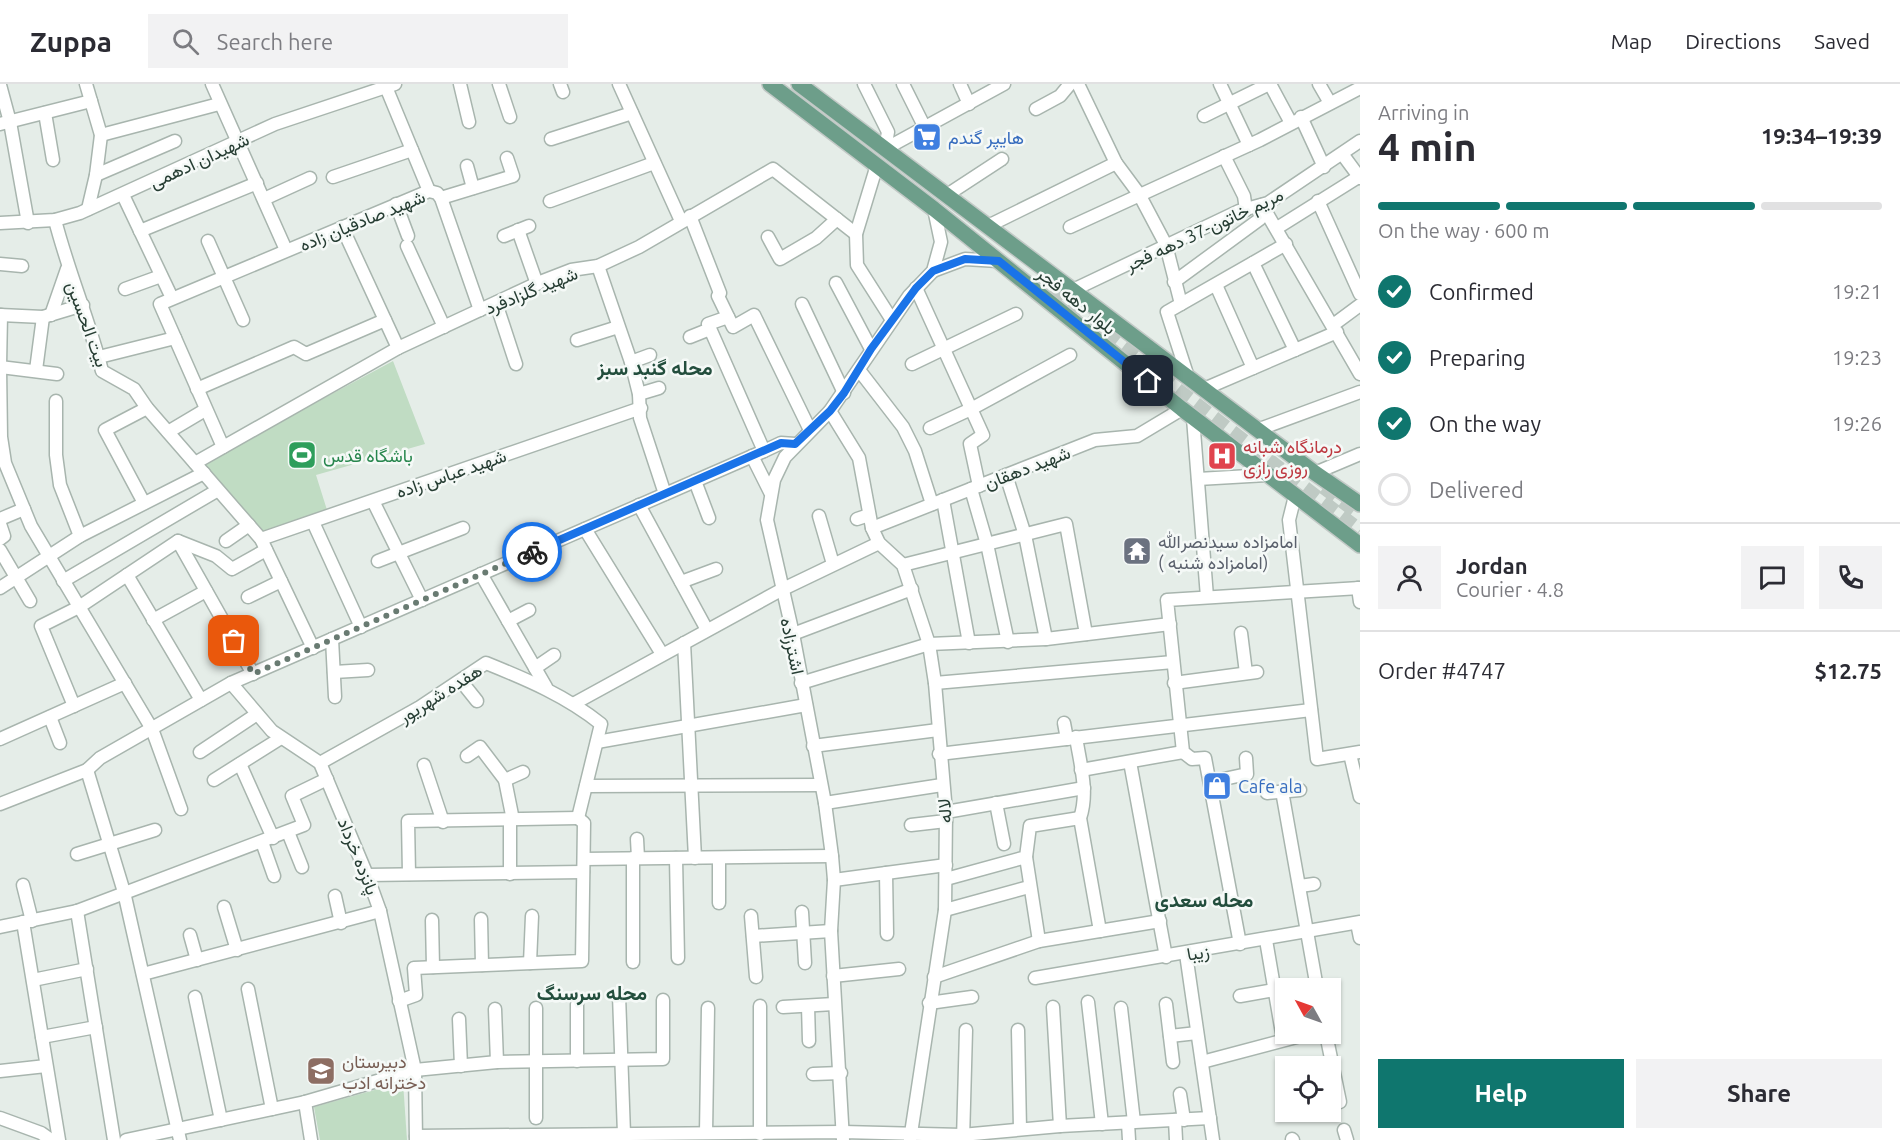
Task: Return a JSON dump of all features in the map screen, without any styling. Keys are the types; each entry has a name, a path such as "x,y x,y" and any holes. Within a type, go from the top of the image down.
{"main road":[{"name":"بلوار دهه فجر","path":"770,84 934,209 1187,414 1360,545"},
{"name":"بلوار دهه فجر","path":"799,84 1257,430 1360,504"}],"street":[{"path":"212,84 286,250"},
{"path":"460,84 469,122"},
{"path":"499,84 510,117"},
{"path":"619,84 654,163 686,218 733,327 754,315 810,430"},
{"path":"864,84 888,132 885,149"},
{"path":"903,84 925,128"},
{"path":"960,84 969,104"},
{"path":"885,149 1004,84"},
{"path":"1036,109 1060,96 1070,84"},
{"path":"1078,84 1116,163 1139,194 1166,245 1181,304"},
{"path":"1220,84 1249,145"},
{"path":"1204,116 1269,84 1296,120 1324,168"},
{"path":"1319,84 1330,102"},
{"path":"0,85 5,123 28,223"},
{"path":"88,209 96,175 100,135 89,85"},
{"path":"391,85 412,150 429,191"},
{"name":"شهیدان ادهمی","path":"0,223 55,220 88,209 275,124 360,89 391,85"},
{"path":"1070,227 1249,145 1360,88"},
{"path":"5,123 91,101"},
{"path":"100,135 219,104"},
{"path":"45,113 53,160"},
{"path":"551,139 632,113"},
{"path":"96,175 175,141"},
{"name":"مریم خاتون-37 دهه فجر","path":"1073,290 1239,211 1262,205 1324,168 1360,141"},
{"path":"333,177 412,150"},
{"path":"1277,228 1360,177 1343,155"},
{"path":"1224,156 1244,196 1246,210"},
{"path":"441,198 513,176 507,158"},
{"path":"947,195 1002,159"},
{"path":"550,201 654,163"},
{"path":"988,226 1116,163"},
{"path":"877,165 856,234 857,265 892,320"},
{"path":"467,166 473,188"},
{"name":"شهید گلزادفرد","path":"195,463 398,348 537,284 571,270 598,266 639,247 773,169 856,234"},
{"path":"264,199 310,178"},
{"path":"140,231 257,183"},
{"name":"شهید صادقیان زاده","path":"172,298 429,191 437,193 441,198 480,310"},
{"path":"123,195 172,298 160,304 223,447"},
{"path":"1318,201 1360,294"},
{"path":"396,204 408,241 444,327"},
{"path":"1262,205 1360,374"},
{"path":"1174,282 1260,219 1262,205"},
{"name":"اشترزاده","path":"843,1136 831,932 834,880 832,856 825,803 767,520 770,492 785,457 795,444 830,411 892,320 916,288 933,271 941,242 934,209"},
{"path":"768,237 780,259 816,238 837,219"},
{"name":"بیت الحسین","path":"55,220 67,269 83,305 102,371 134,389 147,408 264,544 313,648"},
{"path":"342,227 398,348"},
{"path":"504,236 523,228 537,284"},
{"path":"208,241 243,320"},
{"path":"1188,377 1167,312 1286,244"},
{"path":"933,271 965,259 999,261"},
{"path":"1253,263 1295,350"},
{"path":"0,264 22,266"},
{"path":"598,266 631,362 639,394 640,418 665,494"},
{"path":"36,370 47,316 67,269"},
{"path":"125,289 161,276"},
{"path":"836,283 871,349"},
{"path":"1216,285 1253,368"},
{"path":"916,288 983,435 970,444 975,488 1008,642"},
{"path":"496,303 516,364"},
{"path":"801,304 844,393"},
{"path":"83,305 47,316 0,315 4,454 24,509 48,555 152,729 181,809"},
{"path":"1204,389 1295,350 1335,329 1360,305"},
{"path":"912,364 1016,314"},
{"path":"728,317 708,324 758,453 770,492"},
{"path":"197,389 294,346 306,354 385,320"},
{"path":"577,340 618,327"},
{"path":"690,337 710,329"},
{"path":"99,357 175,338"},
{"path":"631,362 650,355"},
{"path":"930,428 972,409 1070,355"},
{"path":"0,366 57,374"},
{"path":"859,370 903,427 938,502 953,552 969,643"},
{"path":"639,394 659,388"},
{"path":"1257,430 1360,392"},
{"path":"56,401 56,455 60,485 80,536"},
{"path":"144,503 105,430 147,408"},
{"name":"شهید عباس زاده","path":"178,541 216,556 232,569 264,544 312,522 641,408"},
{"path":"168,432 206,410"},
{"path":"830,411 859,458 866,521 879,543 903,565 1066,524 1086,634"},
{"path":"1187,414 1198,480 1207,597"},
{"name":"شهید دهقان","path":"866,521 938,502 1095,440 1137,436 1187,414"},
{"path":"0,804 87,770 99,758 231,683 781,443 795,444"},
{"path":"1315,473 1360,454"},
{"path":"0,588 80,536 204,473"},
{"path":"1006,475 1025,534 1046,639"},
{"path":"1198,480 1267,475"},
{"path":"695,481 709,518"},
{"path":"63,581 218,490"},
{"path":"1295,496 1289,520 1317,759 1355,753 1360,797"},
{"path":"373,501 422,600"},
{"path":"639,505 707,630"},
{"path":"0,539 4,536 0,522 24,509"},
{"path":"819,516 833,564"},
{"path":"312,522 361,627"},
{"path":"226,541 249,525"},
{"path":"378,561 463,528"},
{"path":"585,529 662,654"},
{"path":"74,706 41,626 79,607 178,541 253,674"},
{"path":"575,703 781,590 879,543"},
{"path":"0,550 30,601"},
{"name":"لاله","path":"903,565 929,644 935,683 939,754 946,816 945,910 910,1137"},
{"path":"681,582 716,569"},
{"path":"481,574 546,687"},
{"path":"127,575 201,700"},
{"path":"248,597 281,581"},
{"path":"1239,944 1205,758 1192,759 1183,752 1167,600 1359,588 1360,602"},
{"path":"792,634 912,589"},
{"path":"153,620 206,591"},
{"path":"508,621 529,610"},
{"path":"801,683 929,644 1046,639 1170,624"},
{"path":"1174,682 1252,673 1241,633"},
{"path":"333,639 335,697"},
{"path":"684,643 695,858"},
{"path":"535,668 554,655"},
{"path":"935,683 1173,662"},
{"name":"هفده شهریور","path":"320,763 461,681 486,663 546,687 575,703 601,724 578,818"},
{"path":"334,672 368,670"},
{"path":"461,681 477,701"},
{"path":"0,739 125,683"},
{"path":"231,683 280,738 320,763"},
{"path":"597,742 806,705"},
{"path":"939,754 1311,710"},
{"path":"200,752 257,714"},
{"path":"50,717 60,743"},
{"path":"1064,723 1081,770 1084,805 1080,818 1100,931"},
{"path":"813,746 938,730"},
{"path":"214,780 280,738"},
{"path":"467,756 480,747 505,780 512,820 510,874"},
{"path":"1081,770 1183,752"},
{"path":"1209,782 1247,774 1246,758"},
{"path":"1130,762 1166,957"},
{"name":"پانزده خرداد","path":"320,763 380,911 415,1070 416,1138"},
{"path":"240,764 268,840 274,876"},
{"path":"424,765 443,822"},
{"path":"87,770 124,892 179,1135"},
{"path":"505,780 523,772"},
{"path":"0,927 77,911 304,825 292,796 327,779"},
{"path":"586,786 821,785"},
{"path":"825,803 942,785"},
{"path":"911,825 996,803 1084,788"},
{"path":"1268,793 1300,790"},
{"path":"1282,791 1315,978"},
{"path":"996,803 1004,844"},
{"path":"399,1001 416,995 414,968 582,961 584,823 578,818 408,821 409,874"},
{"path":"1039,941 1026,857 1030,826 1080,818"},
{"path":"77,854 155,830"},
{"path":"288,832 302,867"},
{"path":"633,962 637,839"},
{"path":"584,859 832,856"},
{"path":"946,879 1026,857"},
{"path":"676,858 678,958"},
{"path":"719,858 719,903"},
{"path":"834,880 946,865"},
{"path":"367,875 583,872"},
{"path":"886,873 887,934"},
{"path":"1300,886 1314,884"},
{"path":"23,885 33,980 59,1140"},
{"path":"945,910 1029,886"},
{"path":"335,896 341,923"},
{"path":"224,907 237,950"},
{"path":"77,911 114,1140"},
{"path":"143,974 380,911"},
{"path":"802,912 805,963"},
{"path":"530,963 532,916"},
{"path":"751,916 756,977"},
{"path":"482,919 482,965"},
{"path":"432,920 433,967"},
{"path":"934,977 1039,941 1160,921"},
{"path":"1358,922 1360,938"},
{"name":"زیبا","path":"1035,978 1186,954 1358,922"},
{"path":"753,936 831,932"},
{"path":"190,935 197,960"},
{"path":"1266,940 1275,996"},
{"path":"1186,954 1213,1140"},
{"path":"33,980 87,969"},
{"path":"833,976 899,969"},
{"path":"248,989 272,1109"},
{"path":"1240,996 1274,990"},
{"path":"619,995 619,1060 624,1134"},
{"path":"195,997 220,1120"},
{"path":"929,1003 972,997"},
{"path":"126,1140 179,1135 220,1120 305,1102 415,1070 497,1062 663,1059 663,1000"},
{"path":"1088,1002 1102,1124"},
{"path":"577,1004 577,1060"},
{"path":"783,1007 834,1004"},
{"path":"1166,1004 1173,1062"},
{"path":"759,1006 760,1134"},
{"path":"808,1006 809,1041"},
{"path":"1053,1006 1060,1126"},
{"path":"536,1008 536,1118"},
{"path":"706,1133 708,1008"},
{"path":"1121,1008 1131,1123 1129,1140"},
{"path":"495,1009 497,1062"},
{"path":"459,1019 461,1066"},
{"path":"42,1037 96,1027"},
{"path":"963,1138 966,1030"},
{"path":"1018,1030 1020,1129"},
{"path":"1170,1036 1197,1033"},
{"path":"1202,1062 1275,1042"},
{"path":"0,1071 46,1066"},
{"path":"813,1074 841,1073"},
{"path":"1176,1140 1180,1094"},
{"path":"305,1102 311,1140"},
{"path":"0,1118 41,1133 51,1140"},
{"path":"416,1138 706,1133 963,1138 1020,1129 1210,1118"},
{"path":"1080,1126 1081,1140"}],"green space":[{"name":"باشگاه قدس","path":"393,361 425,444 316,475 327,510 258,533 198,466"},
{"path":"403,1082 407,1140 320,1140 314,1107"}],"tunnel":[{"path":"1028,284 1049,291 1360,531"},
{"path":"1324,487 1360,514"}],"way so far":[{"path":"234,641 253,674 532,552"}],"place":[{"name":"هایپر گندم","path":"927,137"},
{"name":"باشگاه قدس","path":"302,455"},
{"name":"درمانگاه شبانه روزی رازی","path":"1222,456"},
{"name":"امامزاده سیدنصرالله ( امامزاده شنبه)","path":"1137,551"},
{"name":"Cafe ala","path":"1217,786"},
{"name":"دبیرستان دخترانه ادب","path":"321,1071"}],"district":[{"name":"محله گنبد سبز","path":"655,367"},
{"name":"محله سعدی","path":"1204,899"},
{"name":"محله سرسنگ","path":"592,992"}],"route":[{"path":"532,552 781,443 795,444 830,411 844,393 871,349 909,296 933,271 948,263 965,259 999,261 1148,381"}]}
